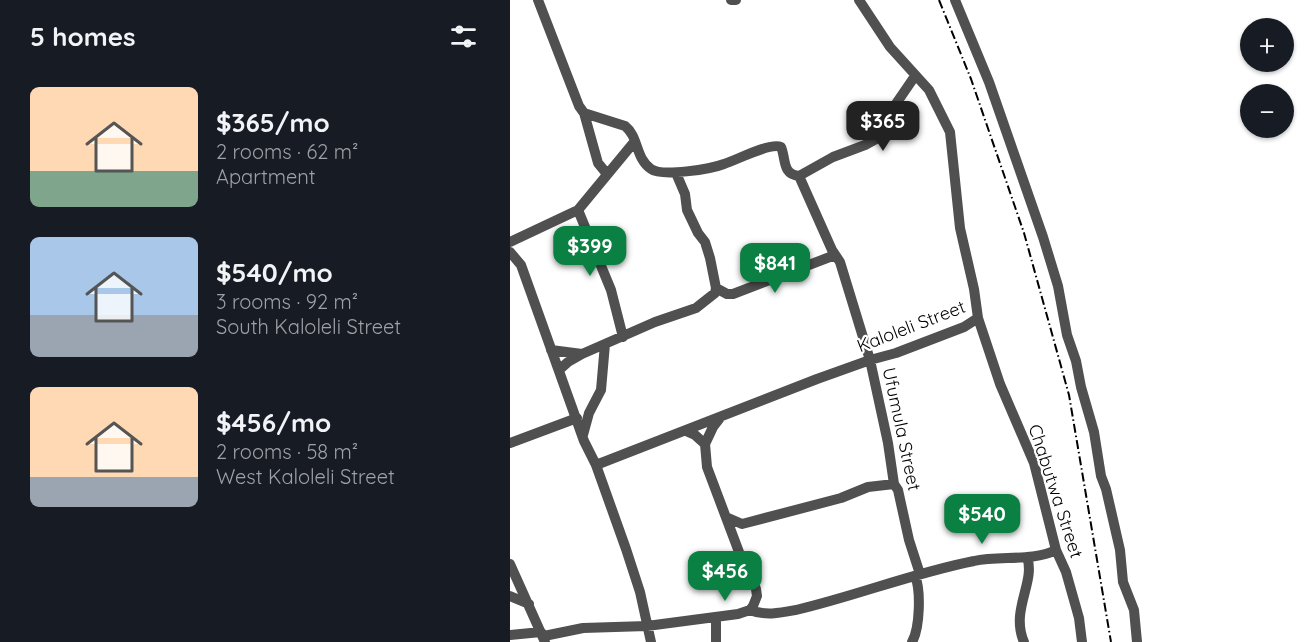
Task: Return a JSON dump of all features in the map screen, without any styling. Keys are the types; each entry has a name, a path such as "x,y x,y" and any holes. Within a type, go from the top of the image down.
{"street":[{"path":"538,0 573,93 584,112 598,163 607,174"},
{"path":"731,0 736,0"},
{"name":"Kaloleli Street","path":"596,465 870,360 896,353 964,327 978,318 976,297 960,228 950,132 929,90 891,47 858,0"},
{"path":"955,0 989,82 1058,286 1067,334 1094,432 1101,476 1120,550 1123,582 1134,610 1137,642"},
{"path":"799,176 833,157 865,145 885,134 890,127 891,111 915,76"},
{"path":"559,370 582,354 655,322 696,308 715,293 716,288 705,242 687,210 685,194 676,173 652,170 644,163 633,134 625,126 584,112"},
{"path":"510,242 578,210 587,202 635,141"},
{"name":"Ufumula Street","path":"676,173 722,165 777,145 782,149 787,171 799,176 840,262 870,360 888,443 894,484 898,490 909,540 914,552 919,593 917,628 912,642"},
{"path":"578,210 611,290 623,337"},
{"path":"510,252 521,264 583,437 596,465 636,581 651,642"},
{"path":"716,288 727,294 733,294 835,255"},
{"name":"Chabutwa Street","path":"978,318 1000,384 1034,464 1056,550 1066,572 1079,618 1082,642"},
{"path":"583,437 589,413 601,390 605,344"},
{"path":"551,350 582,354"},
{"path":"510,443 577,418"},
{"path":"720,418 712,427 705,444 707,467 756,589 757,596 750,610"},
{"path":"686,431 705,444"},
{"path":"726,517 742,524 820,504 868,487 894,484"},
{"path":"735,541 742,524"},
{"path":"510,635 543,637 584,628 647,626 738,614 750,610 770,614 796,610 978,560 1043,555 1056,550"},
{"path":"1024,642 1019,625 1028,569 1026,557"},
{"path":"510,564 543,637"},
{"path":"510,596 529,604"},
{"path":"716,617 716,642"}],"railway":[{"path":"939,0 971,79 1024,233 1069,395 1111,642"}]}
